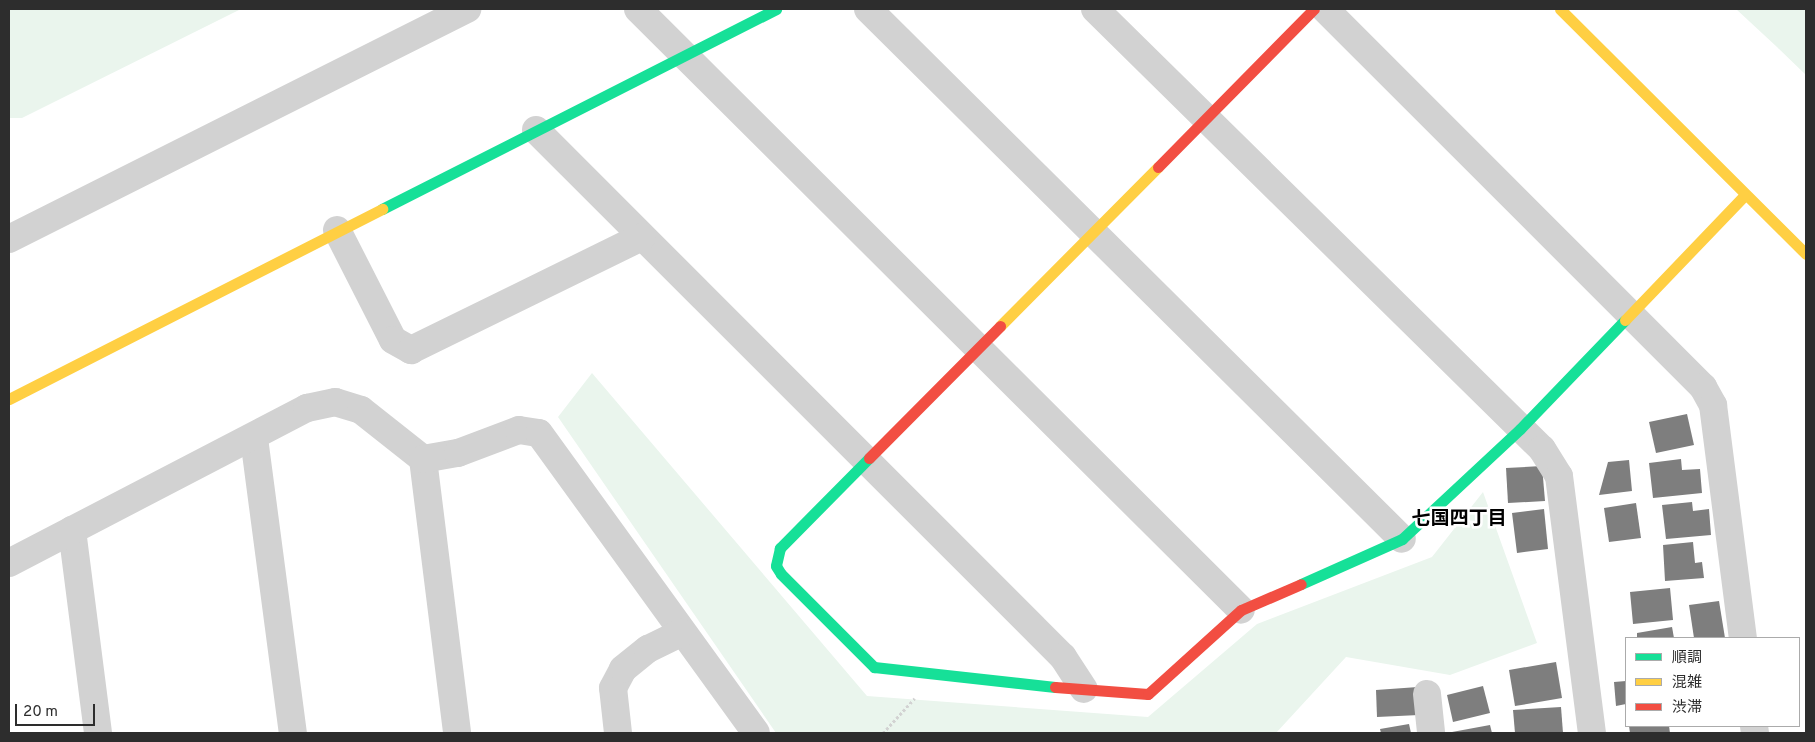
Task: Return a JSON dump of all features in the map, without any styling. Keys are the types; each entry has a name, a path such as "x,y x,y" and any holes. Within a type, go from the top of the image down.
{"street":[{"path":"9,239 467,9"},
{"path":"638,9 980,345 1241,610"},
{"path":"9,399 337,230 776,9"},
{"path":"868,9 1402,539"},
{"path":"1095,9 1542,449 1559,476 1592,733"},
{"path":"1314,9 1090,230 980,345 866,458 780,548 776,566 781,574 883,671 1148,694 1157,690 1241,610 1402,539 1520,429 1745,195"},
{"path":"1325,9 1703,387 1712,406 1743,637"},
{"path":"1560,9 1806,254"},
{"path":"536,130 1063,657 1084,688"},
{"path":"337,230 392,340 411,350 642,237"},
{"path":"9,563 254,438 307,408 335,402 361,410 423,459 458,733"},
{"path":"423,459 458,453 520,430 539,433 681,633 756,733"},
{"path":"254,438 293,733"},
{"path":"72,530 98,733"},
{"path":"618,733 613,688 623,669 648,649 681,633"},
{"path":"1427,694 1431,733"}],"path":[{"path":"883,733 919,694"}],"shaded area":[{"path":"9,9 241,9 22,118 9,118"},
{"path":"1736,9 1806,9 1806,75 1777,47"},
{"path":"592,373 867,696 1148,717 1257,624 1432,557 1483,492 1537,643 1450,675 1346,657 1276,733 776,733 558,417"}],"building":[{"path":"1687,414 1694,445 1656,453 1649,422"},
{"path":"1681,459 1682,470 1700,469 1702,493 1653,498 1649,463"},
{"path":"1629,460 1632,491 1599,495 1608,462"},
{"path":"1542,466 1545,501 1508,503 1506,468"},
{"path":"1692,502 1693,511 1709,509 1711,535 1666,539 1662,505"},
{"path":"1636,503 1641,538 1609,542 1604,508"},
{"path":"1544,509 1548,549 1517,553 1512,513"},
{"path":"1693,542 1695,563 1702,562 1704,578 1665,581 1663,545"},
{"path":"1670,588 1673,620 1633,624 1630,592"},
{"path":"1719,601 1725,637 1694,637 1689,605"},
{"path":"1672,627 1674,637 1637,637 1637,633"},
{"path":"1556,662 1562,698 1515,706 1509,670"},
{"path":"1625,681 1625,704 1616,706 1614,682"},
{"path":"1483,686 1490,713 1453,722 1447,695"},
{"path":"1418,687 1419,715 1377,717 1376,690"},
{"path":"1561,707 1563,733 1515,733 1513,710"},
{"path":"1409,724 1411,733 1381,733 1380,729"},
{"path":"1490,725 1492,733 1452,732"},
{"path":"1629,727 1669,727 1670,733 1630,733"}],"traffic: fast":[{"path":"382,209 776,9"},
{"path":"1301,584 1402,539 1520,429 1625,320"},
{"path":"869,458 780,548 776,566 781,574 874,667 1055,687"}],"traffic: slow":[{"path":"1560,9 1806,254"},
{"path":"1000,326 1158,167"},
{"path":"1625,320 1745,195"},
{"path":"9,399 382,209"}],"traffic: jam":[{"path":"1158,167 1314,9"},
{"path":"869,458 1000,326"},
{"path":"1055,687 1148,694 1241,610 1301,584"}],"district":[{"name":"七国四丁目","path":"1459,520"}]}
